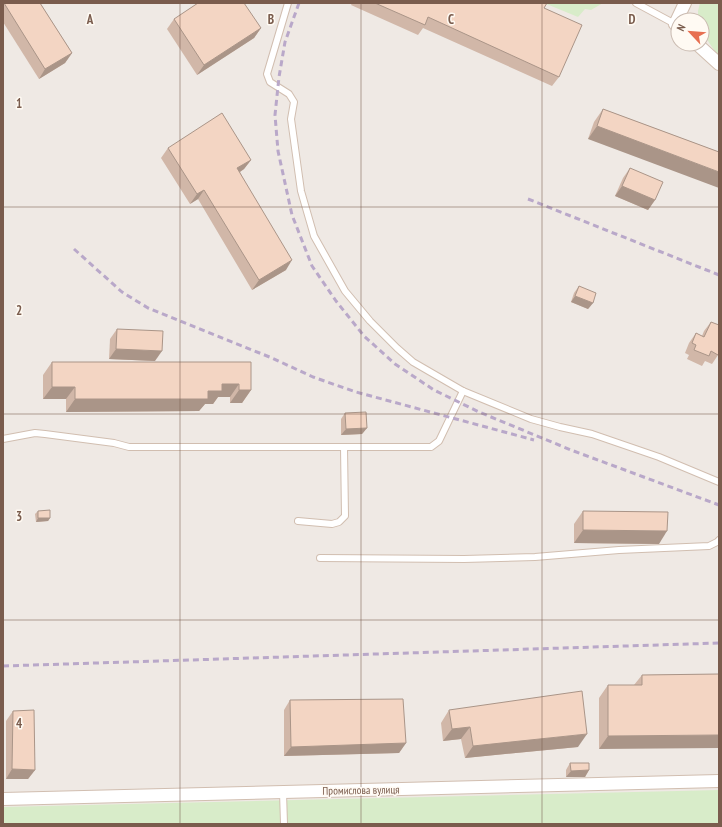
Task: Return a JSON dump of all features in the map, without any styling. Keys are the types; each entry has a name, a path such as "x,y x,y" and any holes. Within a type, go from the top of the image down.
{"street":[{"path":"706,52 719,64"},
{"name":"Промислова вулиця","path":"3,799 719,782"}],"lane":[{"path":"288,3 267,74 270,82 289,94 294,102 291,120 301,192 314,236 345,291 370,321 413,362 463,391 531,419 592,434 659,457 719,482"},
{"path":"636,3 670,22"},
{"path":"3,439 35,433 114,443 129,447 431,447 436,445 439,441 463,391"},
{"path":"298,521 332,524 339,522 344,516 344,447"},
{"path":"320,558 464,559 535,557 620,550 709,546 718,542 719,540"},
{"path":"283,792 284,824"}],"shaded area":[{"path":"3,3 719,3 719,824 3,824"}],"green space":[{"path":"544,3 603,3 591,10 585,9 578,17"},
{"path":"700,3 719,3 719,56 710,43 710,12 698,11"},
{"path":"719,790 719,824 3,824 3,807"}],"building":[{"path":"4,3 40,3 72,53 45,69"},
{"path":"198,3 244,3 261,28 204,65 174,19"},
{"path":"375,3 547,3 544,8 582,25 559,77 428,17 425,25"},
{"path":"603,109 719,152 719,172 597,126"},
{"path":"222,113 251,160 237,168 292,260 259,280 204,190 197,194 168,148"},
{"path":"630,168 663,182 655,200 622,186"},
{"path":"579,286 596,293 593,303 575,296"},
{"path":"711,322 719,325 719,353 718,355 711,351 709,356 694,350 696,345 692,343 696,333 704,337"},
{"path":"117,329 163,331 162,351 116,349"},
{"path":"52,362 251,362 251,390 239,390 239,384 222,384 222,391 208,391 208,399 75,399 75,387 52,387"},
{"path":"366,412 367,428 346,429 345,413"},
{"path":"50,510 50,518 38,518 38,511"},
{"path":"583,511 668,512 667,531 583,530"},
{"path":"719,674 719,735 608,736 608,685 642,685 642,675"},
{"path":"582,691 587,734 473,746 470,727 452,729 449,710"},
{"path":"403,699 406,743 291,747 290,700"},
{"path":"34,710 35,770 12,769 13,711"},
{"path":"570,763 589,763 589,770 571,771"}],"railway":[{"path":"299,3 285,42 279,77 275,115 278,151 292,215 312,266 336,301 364,336 395,364 434,390 479,412 571,450 719,505"},
{"path":"528,199 719,275"},
{"path":"74,249 122,292 148,308 272,358 313,377 356,392 534,440"},
{"path":"3,666 719,643"}]}
